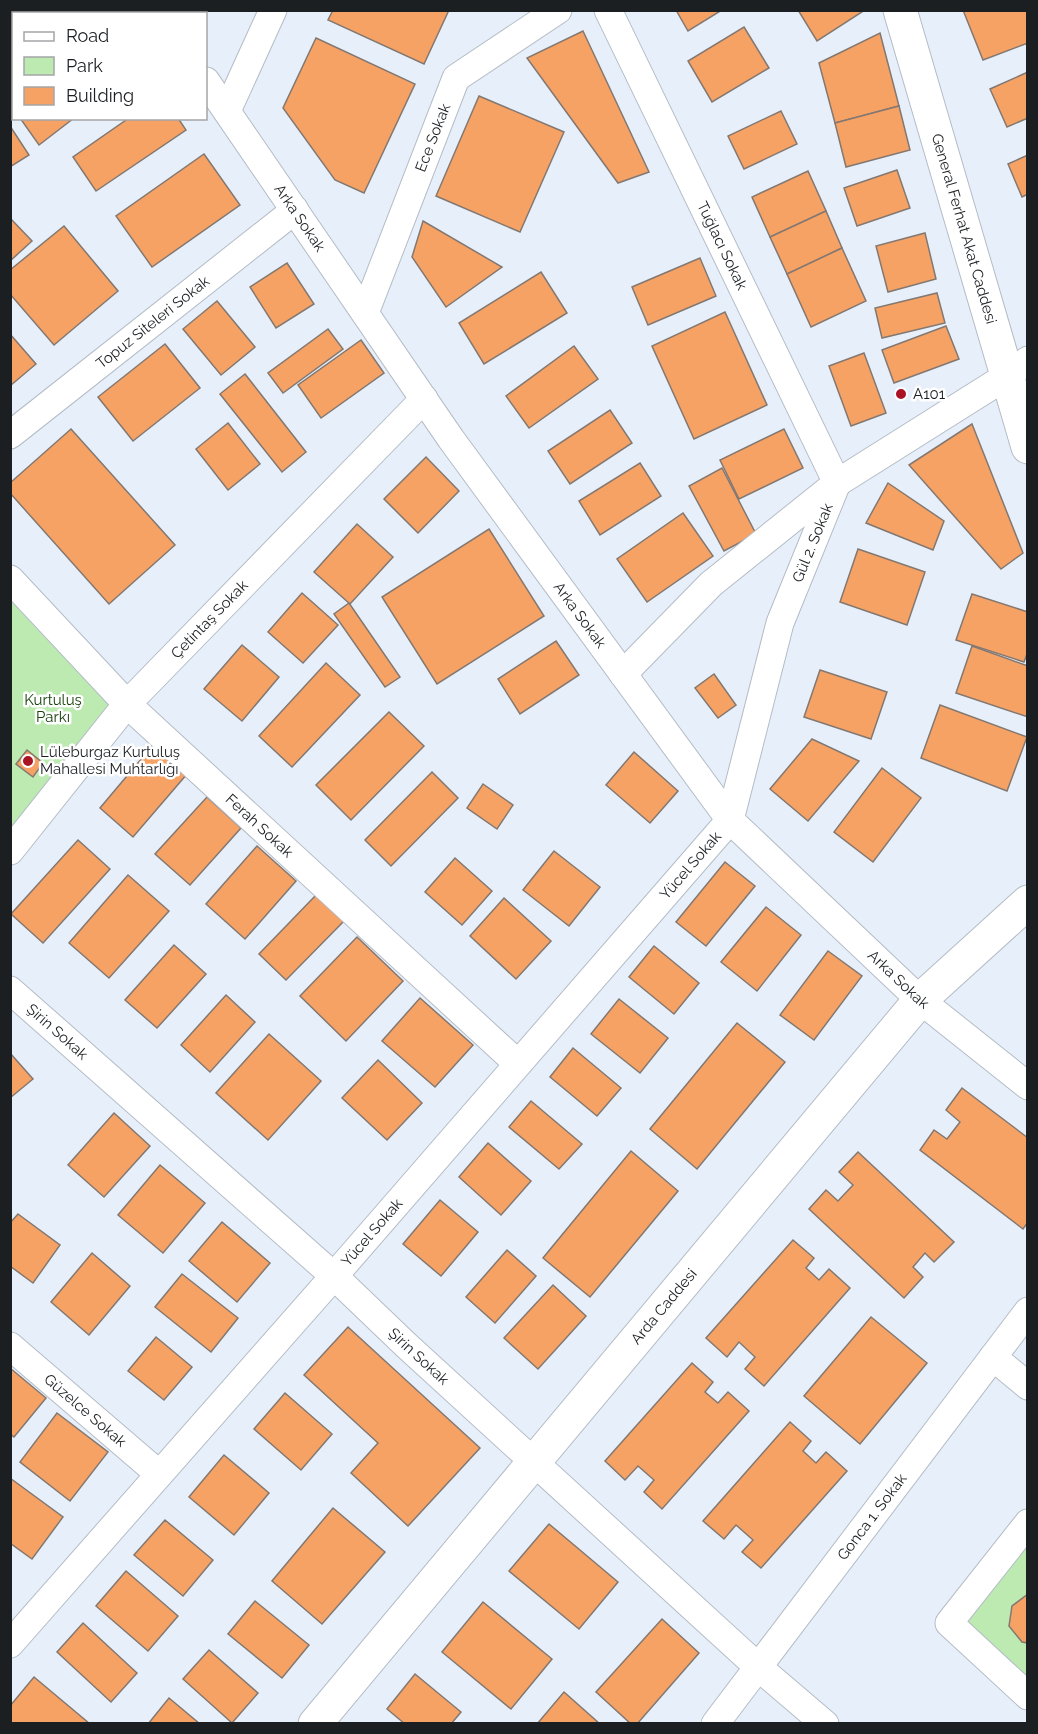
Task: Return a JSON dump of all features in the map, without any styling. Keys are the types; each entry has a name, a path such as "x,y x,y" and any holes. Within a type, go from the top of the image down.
{"street":[{"path":"227,111 273,10"},
{"name":"Ece Sokak","path":"365,313 456,78 558,10"},
{"name":"Tuğlacı Sokak","path":"608,10 837,483"},
{"name":"General Ferhat Akat Caddesi","path":"900,10 1017,368 1028,447"},
{"name":"Arka Sokak","path":"207,82 424,399 730,820 920,1000 1028,1086"},
{"name":"Topuz Siteleri Sokak","path":"10,435 295,210"},
{"name":"Gül 2. Sokak","path":"730,820 780,623 837,483 1017,368"},
{"name":"Çetintaş Sokak","path":"10,852 127,704 424,399"},
{"path":"623,674 711,584 837,483"},
{"name":"Ferah Sokak","path":"10,579 127,704 517,1064"},
{"name":"Yücel Sokak","path":"10,1644 334,1276 730,820"},
{"name":"Arda Caddesi","path":"315,1724 920,1000 1028,902"},
{"name":"Şirin Sokak","path":"10,990 334,1276 757,1666 825,1724"},
{"name":"Gonca 1. Sokak","path":"715,1724 1028,1311"},
{"name":"Güzelce Sokak","path":"10,1346 159,1474"},
{"path":"993,1356 1028,1386"},
{"path":"1028,1523 949,1623 1028,1696"}],"green space":[{"name":"Kurtuluş Parkı","path":"10,601 110,706 11,830"},
{"path":"1027,1541 1027,1686 961,1624"}],"building":[{"path":"333,10 449,10 424,64 328,20"},
{"path":"676,10 722,10 688,31"},
{"path":"798,10 865,10 817,41"},
{"path":"963,10 1028,10 1028,43 983,60"},
{"path":"744,27 769,68 712,102 688,61"},
{"path":"583,31 649,172 618,183 527,58"},
{"path":"880,33 899,106 835,123 819,63"},
{"path":"316,38 415,84 364,193 335,180 283,108"},
{"path":"1028,72 1028,118 1007,127 990,89"},
{"path":"479,96 564,132 520,232 436,196"},
{"path":"899,106 910,150 846,167 835,123"},
{"path":"781,111 797,144 744,169 728,136"},
{"path":"21,120 71,120 39,145"},
{"path":"126,120 179,120 186,130 96,191 73,157"},
{"path":"10,126 29,155 10,167"},
{"path":"204,154 240,205 152,267 116,216"},
{"path":"1028,155 1028,194 1022,197 1008,164"},
{"path":"897,170 910,208 857,226 844,188"},
{"path":"808,171 826,211 770,237 752,197"},
{"path":"826,211 842,248 787,274 770,237"},
{"path":"10,220 32,241 10,261"},
{"path":"423,221 502,267 446,307 412,257"},
{"path":"64,226 118,291 54,345 10,294 10,270"},
{"path":"925,233 936,279 888,292 876,246"},
{"path":"842,248 866,301 811,327 787,274"},
{"path":"700,258 716,296 648,325 632,287"},
{"path":"287,263 314,304 276,328 250,287"},
{"path":"541,272 567,313 484,364 459,323"},
{"path":"937,293 945,323 882,338 875,308"},
{"path":"217,301 255,347 221,375 183,329"},
{"path":"725,312 767,405 694,439 652,346"},
{"path":"946,326 959,359 894,383 882,350"},
{"path":"328,329 343,349 283,393 268,373"},
{"path":"10,334 36,364 10,386"},
{"path":"361,340 384,373 321,418 298,385"},
{"path":"165,344 200,388 133,441 98,397"},
{"path":"574,346 598,379 529,428 506,396"},
{"path":"864,353 886,413 851,426 829,366"},
{"path":"245,374 306,452 282,472 220,394"},
{"path":"610,410 632,443 570,484 548,451"},
{"path":"228,423 260,464 228,490 196,449"},
{"path":"972,424 1023,553 1001,569 909,465"},
{"path":"71,429 175,545 109,604 10,493 10,483"},
{"path":"784,429 803,468 739,499 720,460"},
{"path":"426,457 459,491 418,533 384,499"},
{"path":"640,463 661,496 600,535 579,501"},
{"path":"722,468 756,534 724,551 689,486"},
{"path":"888,483 944,521 933,550 866,523"},
{"path":"683,513 713,556 647,602 617,559"},
{"path":"357,524 393,557 350,604 314,572"},
{"path":"489,529 544,616 437,684 382,597"},
{"path":"858,549 925,572 907,625 840,602"},
{"path":"302,593 338,625 303,663 268,632"},
{"path":"972,594 1028,612 1028,651 1024,662 956,640"},
{"path":"349,603 400,677 385,687 334,614"},
{"path":"556,641 579,675 520,714 498,679"},
{"path":"242,645 279,677 242,721 204,689"},
{"path":"972,646 1028,666 1028,717 956,693"},
{"path":"326,663 360,695 292,767 259,736"},
{"path":"820,670 887,692 871,739 804,717"},
{"path":"714,674 736,705 718,718 695,688"},
{"path":"940,705 1027,737 1007,791 921,758"},
{"path":"389,712 424,746 351,820 316,785"},
{"path":"812,739 859,761 808,821 770,789"},
{"path":"153,745 187,774 133,837 100,808"},
{"path":"27,750 43,763 33,777 16,764"},
{"path":"634,752 678,791 650,823 606,785"},
{"path":"882,768 921,798 873,862 834,832"},
{"path":"432,772 458,798 391,866 365,840"},
{"path":"483,784 513,805 497,829 467,808"},
{"path":"207,797 241,828 190,885 155,854"},
{"path":"78,840 110,869 43,943 11,914"},
{"path":"257,846 296,881 245,939 206,904"},
{"path":"554,851 600,887 569,926 523,890"},
{"path":"455,858 492,891 462,925 425,892"},
{"path":"725,862 755,886 706,946 676,922"},
{"path":"128,875 169,911 109,978 69,943"},
{"path":"317,894 344,921 286,980 259,954"},
{"path":"504,898 551,941 516,979 470,936"},
{"path":"766,907 801,935 757,991 721,962"},
{"path":"357,937 403,981 346,1041 300,996"},
{"path":"174,945 206,974 157,1028 125,1000"},
{"path":"654,946 699,983 674,1014 629,977"},
{"path":"828,951 862,976 814,1040 780,1015"},
{"path":"226,995 255,1022 210,1072 181,1045"},
{"path":"420,998 473,1045 435,1087 382,1041"},
{"path":"619,999 668,1038 640,1073 591,1034"},
{"path":"737,1023 785,1062 697,1169 650,1129"},
{"path":"269,1034 321,1081 268,1140 216,1093"},
{"path":"573,1048 621,1088 597,1116 550,1077"},
{"path":"10,1053 33,1079 10,1098"},
{"path":"378,1060 422,1103 387,1140 342,1098"},
{"path":"962,1088 1028,1138 1028,1222 1023,1229 920,1150 934,1130 947,1139 960,1122 946,1110"},
{"path":"531,1101 582,1144 559,1169 509,1127"},
{"path":"114,1113 150,1146 104,1197 68,1165"},
{"path":"488,1143 531,1181 501,1215 459,1177"},
{"path":"631,1151 678,1191 590,1297 543,1258"},
{"path":"858,1152 954,1242 934,1262 925,1253 913,1267 923,1277 904,1298 809,1209 826,1190 838,1201 853,1185 839,1172"},
{"path":"160,1165 205,1203 163,1253 118,1215"},
{"path":"440,1200 478,1232 441,1276 403,1244"},
{"path":"18,1214 60,1245 33,1283 10,1266 10,1223"},
{"path":"222,1222 270,1263 237,1302 189,1261"},
{"path":"793,1240 814,1258 806,1268 819,1280 829,1269 850,1288 764,1386 745,1369 755,1357 739,1342 727,1357 706,1338"},
{"path":"507,1250 536,1276 495,1323 466,1297"},
{"path":"92,1253 130,1286 89,1335 51,1302"},
{"path":"182,1274 238,1318 211,1352 155,1307"},
{"path":"553,1285 586,1316 538,1369 504,1338"},
{"path":"871,1317 927,1363 860,1444 804,1396"},
{"path":"348,1327 480,1448 408,1526 351,1473 378,1443 304,1375"},
{"path":"156,1337 192,1367 164,1400 128,1371"},
{"path":"692,1363 713,1382 705,1392 718,1403 728,1392 749,1411 662,1509 644,1492 654,1480 638,1466 625,1480 605,1461"},
{"path":"10,1368 46,1398 14,1437 10,1434"},
{"path":"285,1393 332,1434 301,1470 254,1429"},
{"path":"57,1413 108,1452 70,1501 20,1462"},
{"path":"790,1422 811,1441 803,1451 816,1463 826,1452 847,1471 761,1568 742,1552 753,1540 736,1525 724,1539 703,1521"},
{"path":"224,1455 269,1493 234,1535 189,1497"},
{"path":"10,1478 63,1517 32,1559 10,1543"},
{"path":"333,1508 385,1552 322,1624 272,1581"},
{"path":"165,1520 213,1560 183,1596 134,1555"},
{"path":"549,1524 618,1582 579,1629 509,1571"},
{"path":"126,1571 178,1616 148,1651 96,1606"},
{"path":"1028,1594 1028,1643 1022,1642 1009,1626 1012,1606"},
{"path":"255,1601 309,1645 282,1678 228,1634"},
{"path":"483,1602 552,1659 511,1709 442,1652"},
{"path":"662,1619 699,1653 637,1724 631,1724 596,1692"},
{"path":"83,1623 137,1673 111,1702 57,1652"},
{"path":"209,1650 258,1693 232,1723 183,1679"},
{"path":"415,1674 461,1712 451,1724 405,1724 387,1709"},
{"path":"34,1677 90,1724 10,1724 10,1706"},
{"path":"564,1692 600,1724 537,1724"},
{"path":"169,1698 200,1724 148,1724"}],"place":[{"name":"A101","path":"901,394"},
{"name":"Lüleburgaz Kurtuluş Mahallesi Muhtarlığı","path":"28,761"}]}
